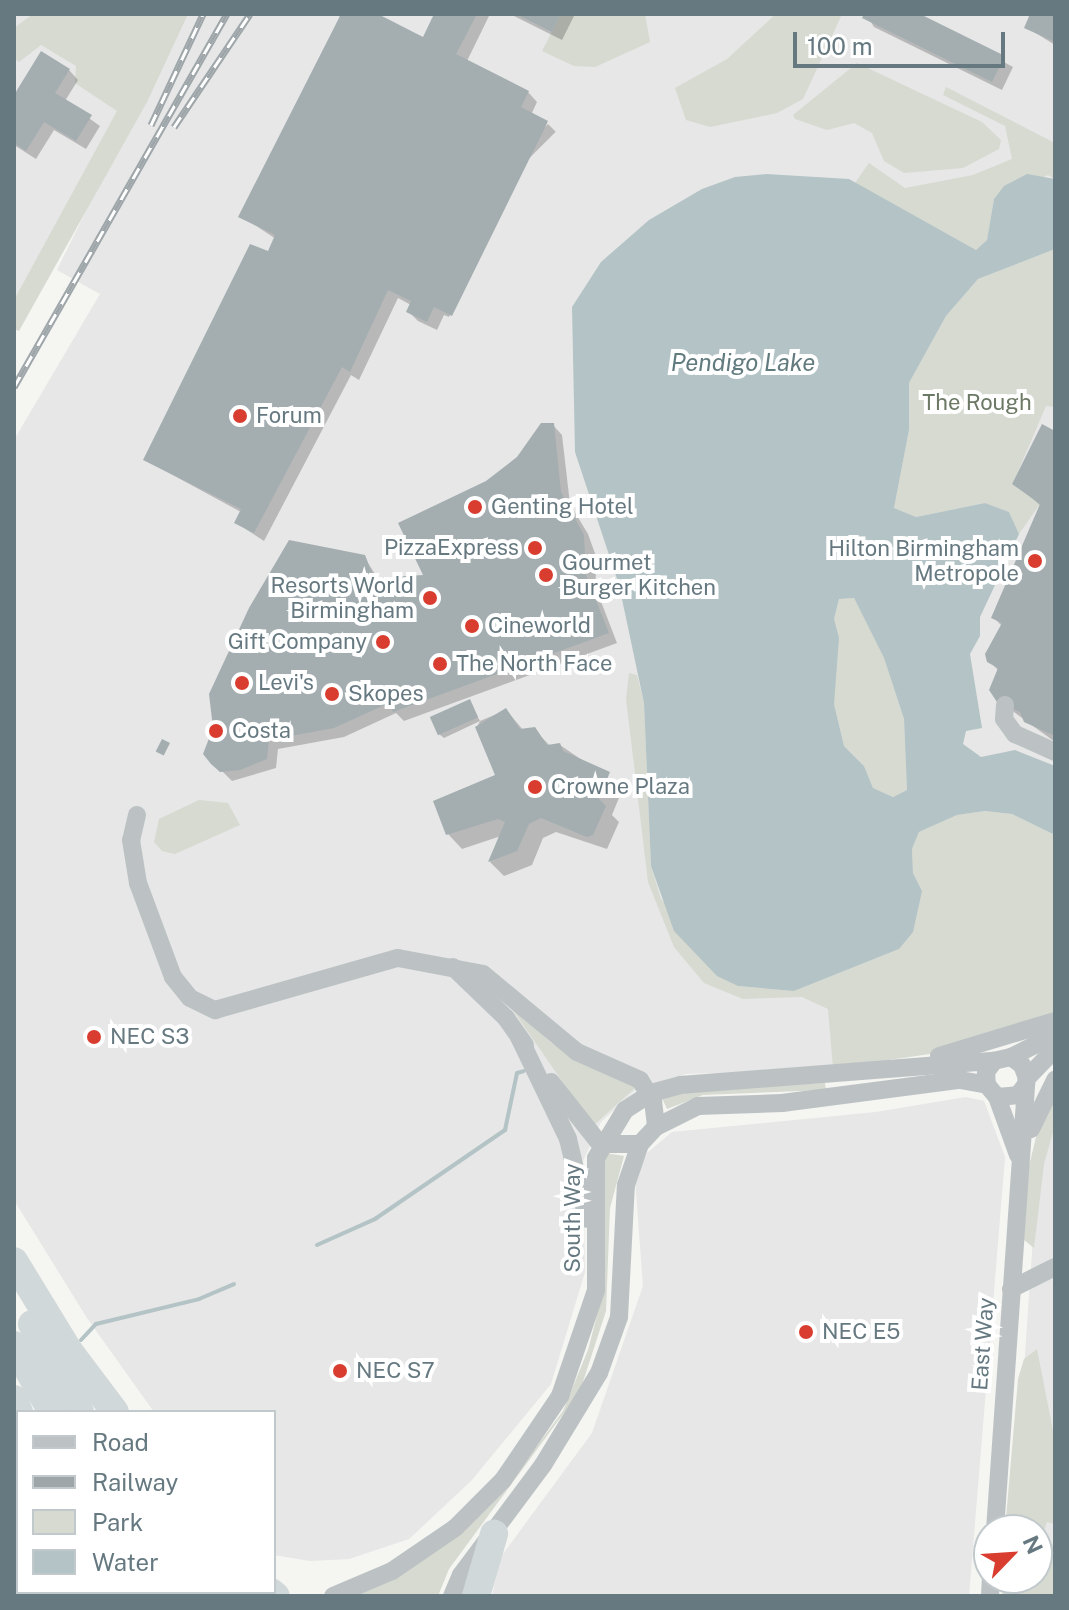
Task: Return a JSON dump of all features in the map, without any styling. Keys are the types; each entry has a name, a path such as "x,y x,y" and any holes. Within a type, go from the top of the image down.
{"highway":[{"path":"14,1261 69,1351 113,1410"},
{"path":"14,1292 79,1410"},
{"path":"14,1345 51,1410"},
{"path":"14,1374 30,1410"},
{"path":"476,1596 494,1534"}],"street":[{"path":"1005,705 1004,719 1015,734 1055,752"},
{"path":"137,815 131,833 135,867 166,962 181,990 215,1010 387,959 451,965 495,979 564,1043 631,1074 651,1093 656,1127"},
{"path":"451,965 519,1037 600,1144 640,1144"},
{"path":"898,1068 1055,1021"},
{"path":"992,1091 986,1072 1002,1059 1055,1035"},
{"path":"519,1037 568,1139 597,1277"},
{"path":"452,1596 461,1575 494,1534 578,1412 606,1356 621,1295 626,1185 640,1144 656,1127 698,1106 782,1103 951,1081 1018,1095 1055,1049"},
{"path":"1002,1059 1022,1065 1026,1082"},
{"name":"South Way","path":"333,1596 409,1561 455,1528 503,1480 571,1374 597,1277 594,1172 600,1144 625,1110 651,1093 710,1082 1002,1059"},
{"path":"1020,1162 1055,1080"},
{"name":"East Way","path":"996,1514 1026,1082"},
{"name":"East Way","path":"992,1091 1020,1162"},
{"path":"1011,1289 1055,1267"}],"shaded area":[{"path":"19,14 115,14 147,67 14,318 14,18"},
{"path":"183,14 1055,14 1055,1015 855,1068 686,1074 635,1091 601,1122 583,1161 585,1272 551,1384 471,1481 409,1539 349,1559 310,1561 276,1555 276,1410 153,1410 87,1318 14,1200 14,440 100,294 57,270"},
{"path":"1055,1094 1053,1578 1053,1514 1014,1514 1041,1121"},
{"name":"NEC E5","path":"966,1097 984,1101 1005,1157 976,1514 973,1514 969,1596 492,1596 500,1558 592,1433 643,1286 635,1179 647,1153 672,1132 876,1112"}],"green space":[{"path":"33,14 188,14 147,102 19,331 14,329 14,300 117,111 75,83 76,66 41,45 19,62 14,58 14,28"},
{"path":"561,14 645,14 650,42 595,67 574,66 542,51"},
{"path":"776,14 842,14 803,99 777,113 710,127 686,120 675,88 727,59"},
{"path":"857,63 982,122 1001,140 999,149 963,168 904,173 884,161 872,133 854,123 827,130 795,119 793,115"},
{"path":"946,87 1055,143 1055,179 1048,175 994,199 987,240 976,250 855,183 869,163 905,188 973,175 1012,159 1005,126 943,95"},
{"name":"The Rough","path":"1055,249 1055,407 1046,406 1013,483 1040,504 1019,534 1009,512 985,503 916,517 894,508 909,430 909,383 946,316 978,279"},
{"path":"854,598 884,658 904,719 907,790 893,797 873,788 864,766 844,746 834,704 834,619 839,599"},
{"path":"629,673 637,675 644,703 651,866 661,899 738,986 794,991 899,949 922,891 913,873 912,849 919,832 957,815 985,811 1012,814 1055,835 1055,1015 937,1053 833,1068 828,1009 802,997 743,999 704,983 674,947 648,882 626,699"},
{"path":"199,800 228,803 240,825 175,854 162,851 154,842 159,819"},
{"path":"508,1003 551,1043 636,1087 593,1126"},
{"path":"825,1083 826,1090 703,1095 667,1109 661,1096 693,1087"},
{"path":"1055,1090 1055,1125 1044,1164 1034,1248 1024,1240 1028,1170 1038,1129"},
{"path":"605,1153 624,1156 610,1208 606,1311 580,1391 449,1569 438,1596 347,1596 507,1486 563,1411 588,1350 600,1304"},
{"path":"1037,1349 1055,1441 1055,1524 1053,1514 1006,1514 1018,1379 1024,1359"},
{"path":"1055,1545 1055,1596 1002,1596 1053,1594"}],"water":[{"name":"Pendigo Lake","path":"766,174 849,179 976,250 987,240 994,199 1004,186 1027,174 1055,179 1055,249 978,279 946,316 909,383 909,430 894,508 916,517 985,503 1009,512 1019,534 980,617 980,636 970,654 982,728 966,731 963,744 981,757 1015,750 1055,766 1055,835 1012,814 985,811 957,815 919,832 912,849 913,873 922,891 913,932 899,949 794,991 738,986 717,976 674,931 651,866 644,703 619,585 575,452 572,307 601,262 649,220 702,189 735,177","holes":["854,598 884,658 904,719 907,790 893,797 873,788 864,766 844,746 834,704 839,638 834,619 839,599"]}],"building":[{"path":"341,14 378,14 423,37 434,14 477,14 456,54 529,91 521,107 548,121 452,316 434,307 427,322 406,312 411,301 388,290 350,372 342,367 254,533 234,523 241,509 143,460 250,244 268,251 275,235 238,217"},
{"path":"516,14 561,14 552,32"},
{"path":"864,14 920,14 1005,56 992,82 862,18"},
{"path":"1030,14 1055,14 1055,42 1024,28"},
{"path":"41,51 70,69 55,93 92,115 76,141 44,122 26,151 14,143 14,95"},
{"name":"Resorts World Birmingham","path":"541,423 554,423 561,492 584,535 586,575 609,633 393,712 389,703 334,728 269,740 267,759 240,770 220,772 211,764 203,754 213,728 209,694 249,608 289,540 365,555 374,578 423,575 398,523 486,481 517,457"},
{"name":"Hilton Birmingham Metropole","path":"1042,424 1055,431 1055,736 1024,722 1020,712 997,702 989,690 998,668 987,662 985,654 1002,623 991,618 1040,504 1012,484"},
{"path":"470,699 478,717 438,735 430,717"},
{"name":"Crowne Plaza","path":"506,708 520,729 535,727 547,745 560,743 563,751 610,772 599,799 606,806 593,835 587,837 541,818 529,824 517,851 488,862 505,822 498,819 446,835 433,801 495,775 475,727"},
{"path":"162,739 170,743 164,756 156,751"}],"waterway":[{"path":"317,1245 375,1219 505,1130 517,1073 524,1071"},
{"path":"81,1340 96,1324 199,1299 234,1284"}],"railway":[{"path":"151,125 203,14"},
{"path":"14,387 227,14"},
{"path":"174,127 250,14"}],"place":[{"name":"Forum","path":"240,416"},
{"name":"Genting Hotel","path":"475,507"},
{"name":"PizzaExpress","path":"535,548"},
{"name":"Hilton Birmingham Metropole","path":"1035,561"},
{"name":"Gourmet Burger Kitchen","path":"546,575"},
{"name":"Resorts World Birmingham","path":"430,598"},
{"name":"Cineworld","path":"472,626"},
{"name":"Gift Company","path":"383,642"},
{"name":"The North Face","path":"440,664"},
{"name":"Levi's","path":"242,683"},
{"name":"Skopes","path":"332,694"},
{"name":"Costa","path":"216,731"},
{"name":"Crowne Plaza","path":"535,787"},
{"name":"NEC S3","path":"94,1037"},
{"name":"NEC E5","path":"806,1332"},
{"name":"NEC S7","path":"340,1371"}]}
